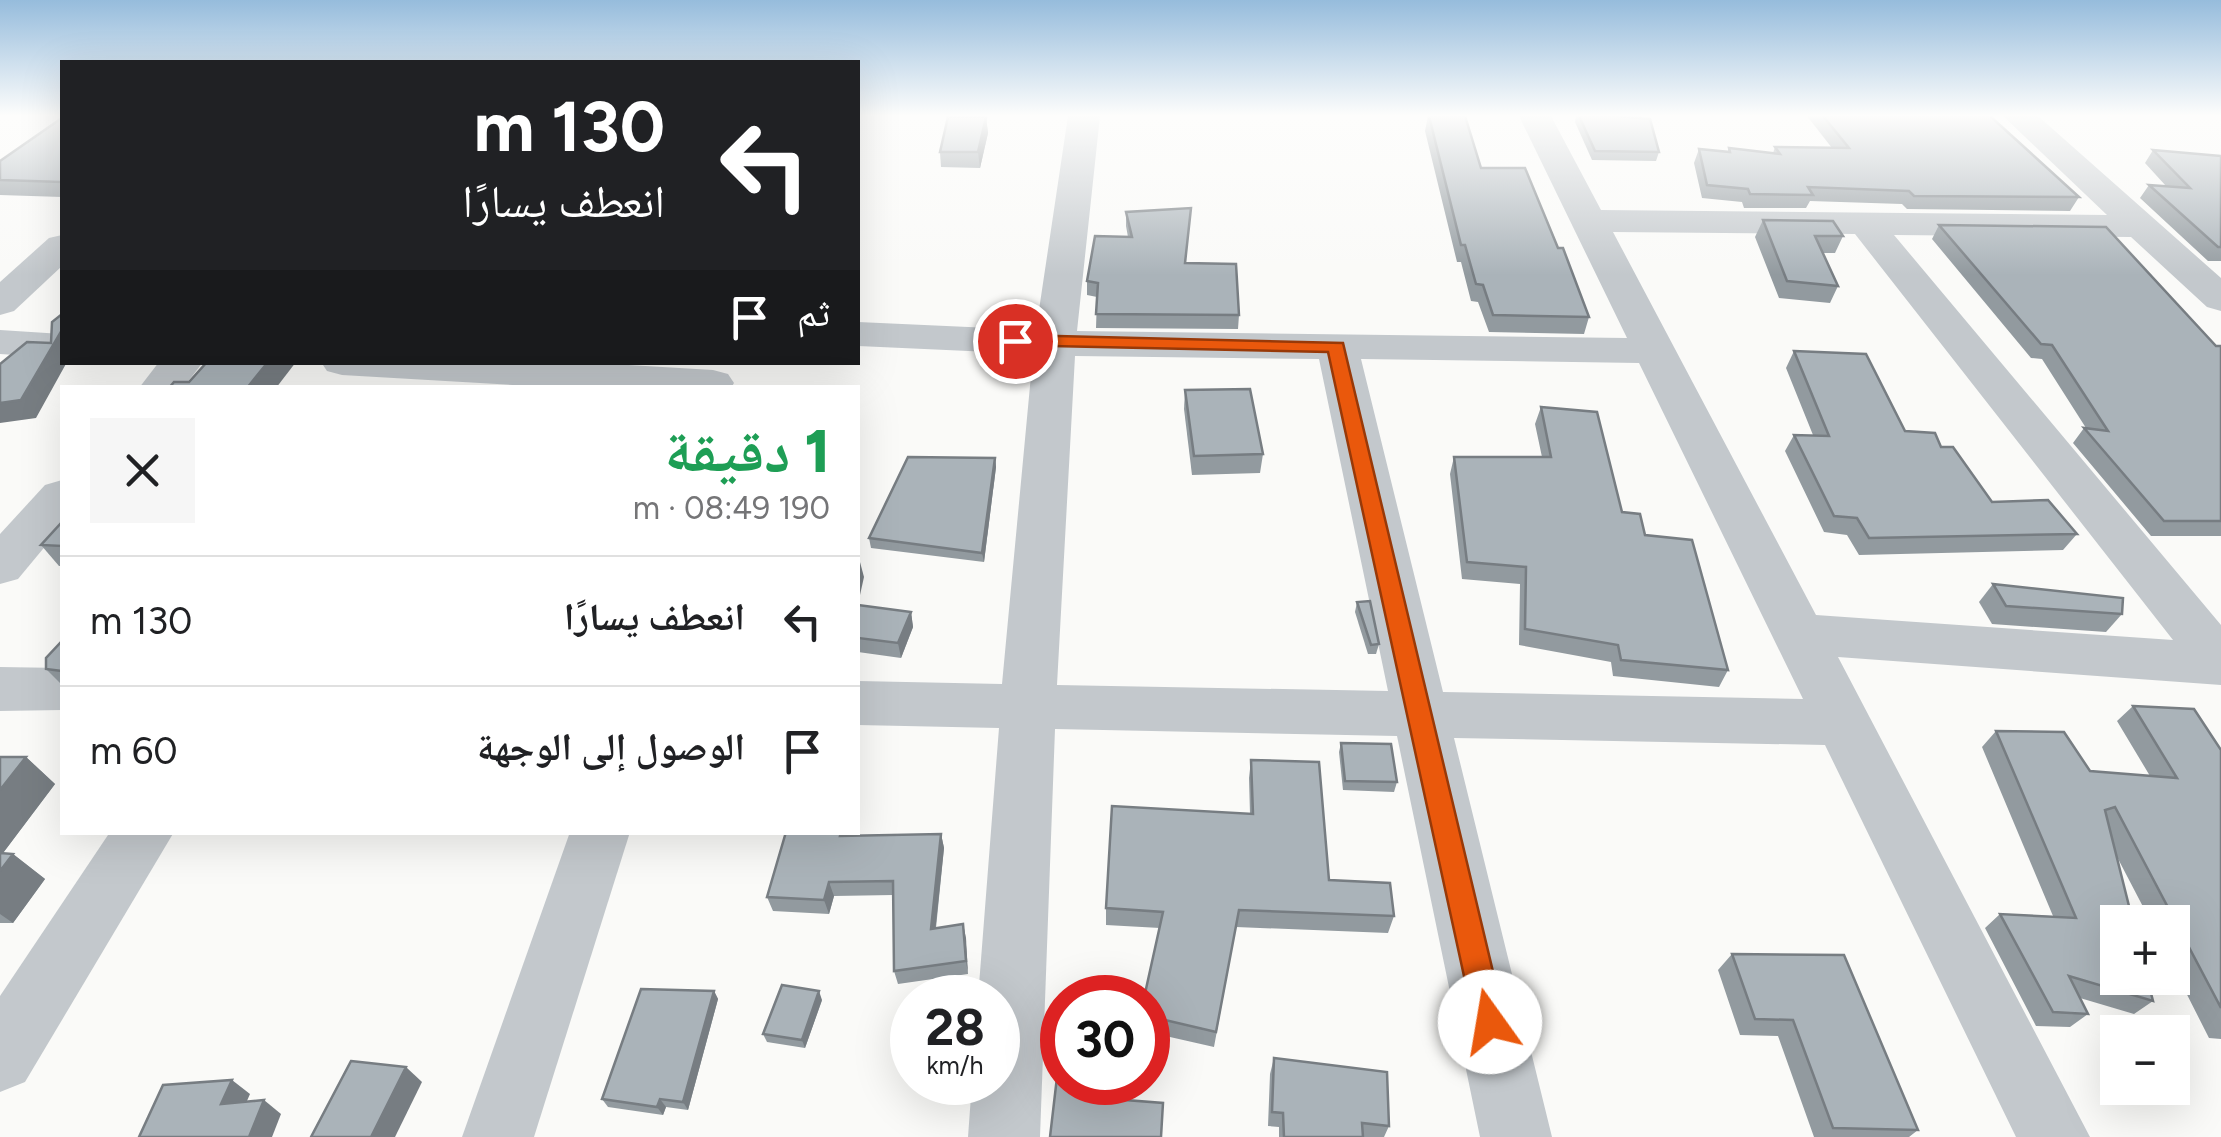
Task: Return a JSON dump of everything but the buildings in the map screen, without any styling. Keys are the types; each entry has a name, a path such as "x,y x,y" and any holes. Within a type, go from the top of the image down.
{"street":[{"path":"1004,1137 1028,708 1055,343 1077,169"},
{"path":"1562,169 2054,1137"},
{"path":"2078,169 2221,299"},
{"path":"1589,221 2141,226"},
{"path":"1866,224 2221,664"},
{"path":"0,303 60,248"},
{"path":"860,334 1055,343 1655,351"},
{"path":"0,342 60,346"},
{"path":"1336,347 1516,1137"},
{"path":"163,385 179,365"},
{"path":"412,365 714,378"},
{"path":"0,566 60,498"},
{"path":"1800,634 2221,664"},
{"path":"0,689 60,690"},
{"path":"860,703 1846,723"},
{"path":"0,1057 142,835"},
{"path":"498,1137 599,835"}],"route":[{"path":"1015,341 1336,347 1490,1022"}]}
